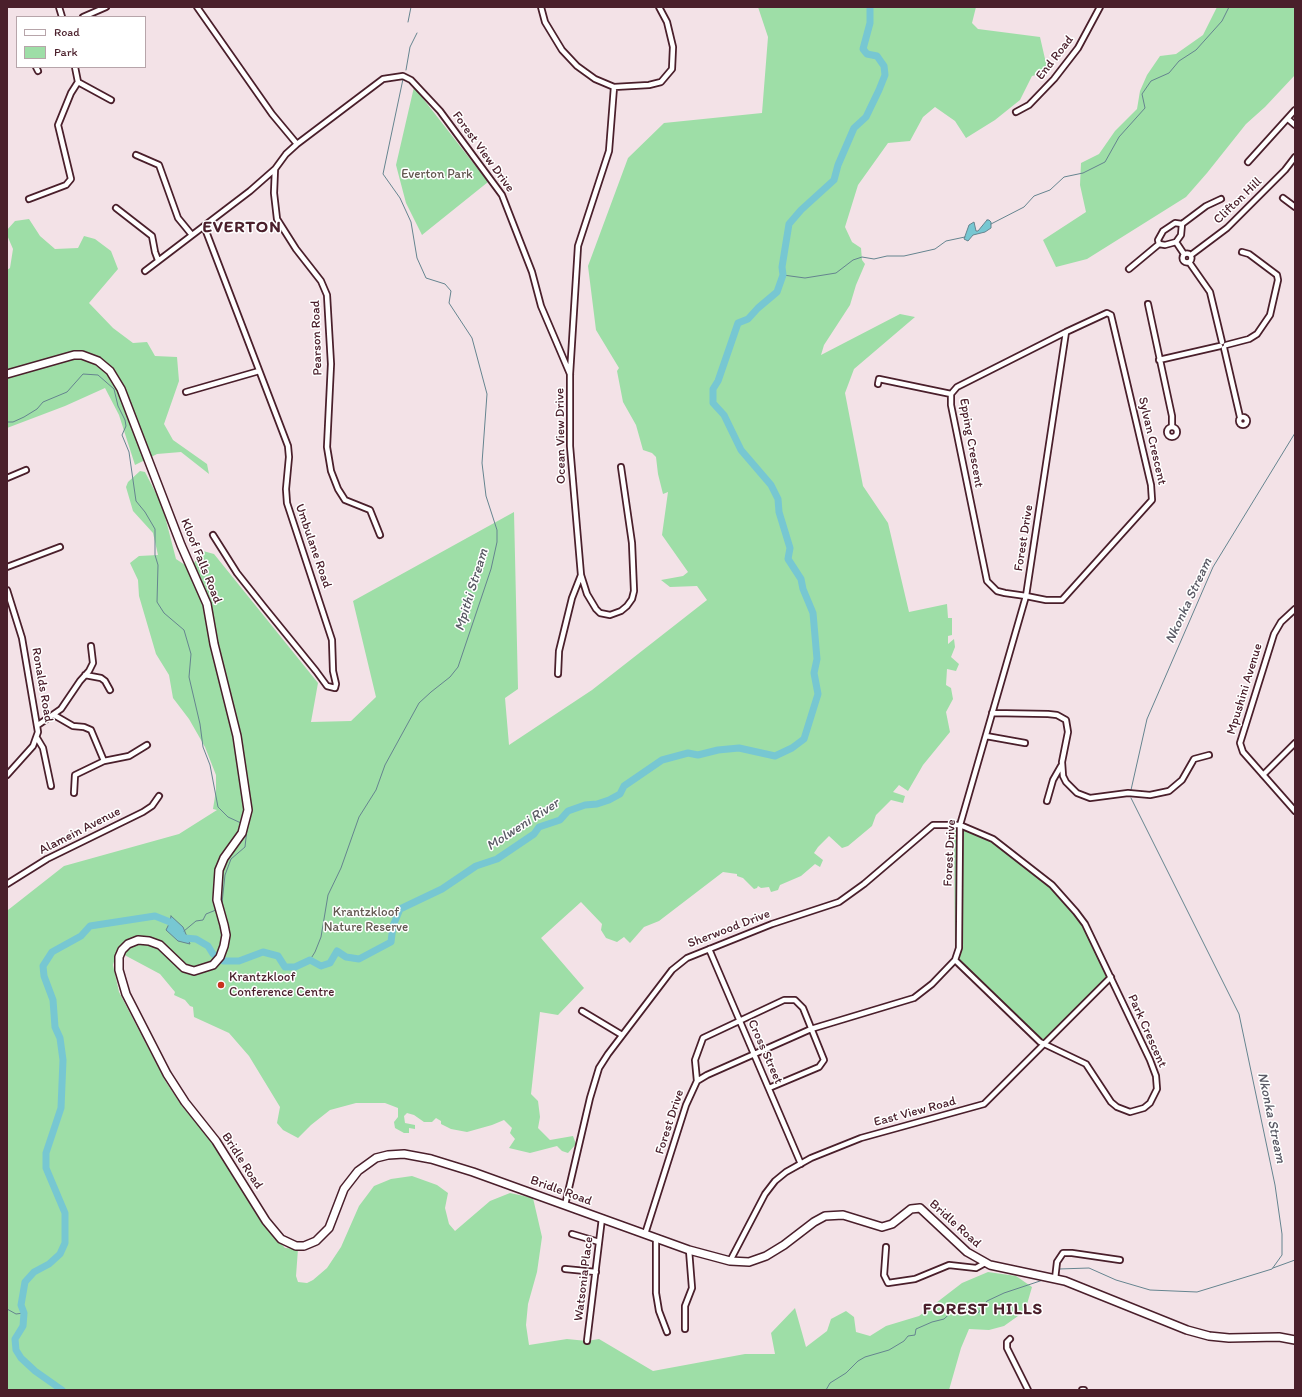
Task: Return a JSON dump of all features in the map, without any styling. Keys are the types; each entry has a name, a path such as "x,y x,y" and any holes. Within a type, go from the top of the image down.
{"main road":[{"name":"Kloof Falls Road","path":"7,374 74,355 82,355 98,361 110,372 127,403 181,545 202,590 207,604 214,644 237,736 248,810 242,833 224,858 219,870 217,896 218,908 224,925 226,940"},
{"name":"Bridle Road","path":"226,940 219,959 203,970 188,970 160,945 142,940 132,942 124,947 120,953 120,977 126,994 167,1074 185,1102 229,1161 266,1221 277,1235 286,1243 296,1246 304,1246 321,1238 330,1226 344,1189 354,1175 371,1161 388,1154 404,1154 431,1159 566,1205 689,1250 730,1261 749,1262 766,1256 784,1245 814,1222 825,1216 843,1215 882,1227 892,1224 908,1211 918,1207 923,1209 968,1252 985,1264 1055,1279 1198,1333 1221,1338 1272,1337 1295,1340"}],"street":[{"path":"85,16 106,7"},
{"path":"145,271 192,236 275,169 286,154 297,144 272,114 197,7"},
{"path":"541,7 545,22 562,50 577,66 595,78 614,87 649,85 662,82 672,69 673,47 666,22 659,7"},
{"name":"End Road","path":"1016,112 1029,105 1054,79 1082,42 1100,7"},
{"path":"29,199 66,185 71,180 58,125 70,93 78,82 75,68"},
{"name":"Forest View Drive","path":"297,144 383,80 403,76 411,80 440,111 502,195 532,272 541,306 570,374"},
{"path":"78,82 112,100"},
{"name":"Ocean View Drive","path":"614,87 609,152 578,246 570,374 570,446 581,575 587,594 600,613 614,614 621,611 632,600 635,580 632,544 621,467"},
{"path":"1248,162 1295,110"},
{"path":"1288,119 1295,125"},
{"path":"136,155 159,165 178,218 192,236"},
{"name":"Clifton Hill","path":"1191,255 1227,228 1285,170 1295,157"},
{"name":"Pearson Road","path":"275,169 274,193 277,219 296,249 321,281 327,295 330,364 327,447 331,471 342,496 350,502 370,510 380,535"},
{"path":"1283,198 1295,207"},
{"path":"1159,244 1158,240 1163,231 1175,223 1182,224 1206,206 1220,199"},
{"path":"116,208 152,236 154,252 158,260"},
{"path":"1159,244 1165,246 1176,242 1181,235 1182,224"},
{"name":"Umbulane Road","path":"204,226 288,446 289,457 286,488 287,503 332,640 333,671 336,684 335,688 328,686 264,607 237,573 213,535"},
{"path":"1176,242 1184,254 1191,255 1189,262"},
{"path":"1129,269 1159,244"},
{"path":"1159,360 1249,339 1257,334 1270,315 1278,280 1277,275 1249,254 1242,252"},
{"path":"1184,254 1182,260 1189,262 1210,292 1240,417"},
{"path":"1148,304 1172,416 1172,426"},
{"name":"Sylvan Crescent","path":"1026,596 1058,601 1068,596 1152,500 1151,485 1110,313 1066,332"},
{"name":"Epping Crescent","path":"1026,596 997,591 990,586 985,577 951,405 951,394 957,387 1066,332"},
{"name":"Forest Drive","path":"645,1234 686,1105 697,1082 706,1075 811,1029 914,998 932,984 955,960 960,948 960,825 1026,596 1066,332"},
{"path":"186,392 259,371"},
{"path":"878,384 879,379 951,394"},
{"path":"7,478 26,470"},
{"path":"7,567 60,547"},
{"path":"558,674 559,651 576,586 581,575"},
{"name":"Ronalds Road","path":"7,590 22,638 38,725 37,738 33,746 7,775"},
{"name":"Mpushini Avenue","path":"1295,609 1281,622 1274,634 1240,743 1243,752 1295,812"},
{"path":"38,725 54,715 64,705 85,675 93,663 91,646"},
{"path":"85,675 102,678 110,690"},
{"path":"992,713 1048,714 1062,717 1068,725 1062,770 1066,782 1076,793 1084,796 1098,798 1128,793 1144,795 1169,790 1182,780 1194,759 1209,755"},
{"path":"54,715 72,726 84,727 91,730 104,761"},
{"path":"986,736 1025,743"},
{"path":"37,738 43,748 51,786"},
{"path":"1263,775 1295,742"},
{"path":"74,794 75,775 104,761 129,756 147,745"},
{"path":"1047,801 1052,780 1062,765"},
{"name":"Alamein Avenue","path":"7,884 47,859 143,812 152,806 159,796"},
{"name":"Sherwood Drive","path":"566,1205 596,1075 603,1060 672,970 687,958 709,949 772,924 839,902 864,884 932,826 940,824 960,825"},
{"name":"Park Crescent","path":"955,960 1043,1045 1086,1064 1111,1102 1130,1112 1144,1108 1150,1103 1157,1089 1156,1076 1086,924 1052,885 993,839 960,825"},
{"name":"Cross Street","path":"709,949 801,1164"},
{"name":"East View Road","path":"730,1261 769,1187 786,1172 861,1138 984,1104 1111,977"},
{"path":"697,1082 695,1060 703,1038 784,1000 796,1000 803,1008 823,1054 822,1064 812,1070 769,1088"},
{"path":"582,1011 622,1035"},
{"name":"Watsonia Place","path":"587,1341 602,1218"},
{"path":"572,1234 599,1242"},
{"path":"656,1238 656,1293 659,1311 668,1332"},
{"path":"886,1247 884,1275 888,1283 915,1279 949,1265 976,1268 985,1264"},
{"path":"685,1329 686,1306 692,1288 689,1250"},
{"path":"1055,1279 1057,1262 1063,1253 1120,1260"},
{"path":"566,1269 596,1272"},
{"path":"1010,1339 1007,1342 1007,1348 1028,1390"}],"green space":[{"name":"Krantzkloof Nature Reserve","path":"758,7 976,7 972,23 978,29 1040,37 1048,72 1032,76 1020,100 995,120 966,138 955,121 935,107 923,117 910,141 888,143 858,185 845,227 852,242 861,248 862,260 865,264 856,285 850,305 824,345 821,355 900,314 915,317 854,369 845,393 863,486 888,523 909,612 947,604 948,618 952,618 952,635 948,636 948,644 954,639 955,647 951,657 959,664 956,671 947,669 946,685 951,688 953,699 946,712 950,732 923,765 908,791 899,785 893,792 905,796 903,803 891,800 876,815 872,826 848,846 842,848 829,836 814,853 823,860 820,867 815,864 801,876 780,885 778,890 771,892 769,887 761,888 758,886 754,889 743,878 737,876 737,874 723,872 659,921 644,927 630,943 624,937 617,942 606,938 601,930 602,924 581,902 541,938 584,988 558,1015 540,1012 531,1094 538,1101 540,1117 538,1128 550,1140 573,1136 576,1144 568,1153 562,1151 557,1146 530,1153 509,1148 515,1139 510,1133 512,1128 504,1120 467,1132 451,1129 441,1124 441,1121 436,1118 432,1122 424,1122 414,1115 407,1113 404,1116 405,1123 415,1125 415,1129 409,1128 409,1133 404,1133 395,1128 394,1122 398,1117 398,1108 385,1103 356,1103 330,1110 311,1125 298,1138 283,1130 277,1123 280,1107 249,1056 229,1033 194,1017 193,1007 190,1006 185,1000 174,995 175,992 160,974 117,951 113,965 119,992 166,1082 182,1106 213,1143 262,1223 285,1248 298,1249 296,1276 298,1282 307,1283 327,1268 341,1247 359,1206 374,1186 391,1179 412,1176 437,1185 448,1193 445,1208 449,1224 455,1231 490,1201 510,1193 533,1198 542,1237 537,1272 528,1304 526,1325 529,1345 567,1339 587,1341 599,1339 653,1371 745,1354 775,1354 771,1333 795,1308 806,1347 827,1331 831,1319 846,1311 854,1317 856,1332 870,1336 886,1326 919,1316 962,1283 988,1272 1016,1276 1032,1287 1025,1311 1004,1326 989,1330 969,1329 961,1348 949,1390 7,1390 8,910 64,866 179,834 217,810 213,809 216,790 216,775 205,747 189,719 173,698 169,675 156,654 139,596 138,580 130,563 139,556 158,555 153,533 133,511 126,487 128,482 140,471 145,472 162,505 176,559 185,565 194,563 203,551 214,554 318,683 311,722 351,721 376,697 353,601 514,512 518,689 505,698 509,745 592,690 707,600 697,586 670,587 661,580 683,576 688,572 662,535 668,492 663,494 656,457 652,453 643,450 636,425 623,402 617,371 619,368 596,330 588,266 628,158 664,123 762,113 768,37"},
{"path":"1217,7 1295,7 1295,75 1265,107 1246,124 1186,197 1087,259 1056,267 1043,240 1086,212 1080,185 1081,163 1099,154 1115,131 1137,109 1140,91 1147,75 1160,56 1176,54 1203,35"},
{"name":"Everton Park","path":"414,87 488,182 422,235 406,203 396,165"},
{"path":"29,219 40,236 55,249 78,248 84,236 95,239 111,251 118,269 89,303 113,328 133,343 147,342 155,356 177,357 179,381 164,424 173,440 207,464 209,474 181,452 157,454 135,465 119,415 105,388 65,406 7,428 7,270 10,268 13,249 7,235 7,230 15,221"},
{"path":"954,826 988,836 1049,883 1073,909 1110,976 1044,1043 955,960"}],"water":[{"path":"987,220 991,222 991,228 985,232 973,235 968,241 964,239 969,225 974,222 976,231 978,231"},
{"path":"171,916 183,927 190,944 178,941 166,930"}],"waterway":[{"name":"Mpithi Stream","path":"408,22 411,7"},
{"name":"Molweni River","path":"62,1390 35,1371 21,1358 16,1350 15,1339 23,1326 24,1313 21,1305 25,1282 34,1272 49,1264 60,1254 65,1243 65,1213 46,1168 46,1153 61,1108 63,1060 60,1038 55,1027 53,1000 44,976 43,966 52,952 81,936 90,926 155,916 170,922 184,938 196,939 208,946 213,954 223,961 239,961 263,952 278,956 285,967 295,967 310,960 321,966 330,963 337,951 346,957 359,959 391,942 393,926 400,909 442,889 476,866 497,859 534,834 539,827 560,820 568,811 585,805 597,804 620,794 624,786 662,760 688,753 698,755 718,750 739,748 775,756 792,748 804,739 818,694 814,673 817,659 813,613 803,589 801,579 788,559 790,548 779,512 778,499 771,485 741,450 724,415 713,403 713,389 718,381 738,323 748,319 758,308 777,292 783,275 782,267 789,224 801,210 834,180 838,165 854,128 866,117 879,90 885,75 884,66 877,56 867,54 863,49 870,23 870,7"},
{"path":"991,224 1024,207 1034,196 1050,190 1064,177 1083,173 1105,162 1119,137 1145,108 1142,94 1151,81 1169,73 1179,61 1196,50 1222,21 1229,7"},
{"name":"Mpithi Stream","path":"406,70 410,47 417,33"},
{"name":"Mpithi Stream","path":"310,960 321,937 328,895 341,868 359,817 376,790 385,765 419,703 450,677 458,667 491,569 497,542 497,530 486,496 482,463 487,394 472,338 449,303 451,291 445,284 426,278 417,258 411,222 400,198 383,174 403,79"},
{"path":"783,275 805,278 836,273 853,260 862,257 874,259 887,256 904,256 935,249 946,241 965,237"},
{"path":"7,422 13,422 24,417 37,409 43,402 67,392 83,374 98,375 114,389 118,406 125,420 126,426 122,435 129,452 136,501 145,512 155,529 155,555 158,565 157,602 164,613 184,630 191,654 189,677 200,724 203,747 210,765 218,807 228,817 241,823"},
{"name":"Nkonka Stream","path":"1131,790 1147,719 1213,567 1295,433"},
{"name":"Nkonka Stream","path":"1059,1269 1089,1268 1116,1280 1150,1290 1197,1292 1272,1269 1282,1255 1282,1234 1275,1185 1239,1014 1131,798"},
{"path":"222,903 225,875 231,859 245,847 247,829"},
{"path":"184,931 196,921 203,920 206,914 216,910"},
{"path":"1273,1268 1295,1260"},
{"name":"Nkonka Stream","path":"826,1390 830,1383 846,1373 858,1361 865,1357 889,1350 904,1341 908,1336 915,1335 916,1329 932,1322 944,1319 959,1305 973,1313 978,1313 987,1301 1004,1293 1043,1280"},
{"path":"7,1309 16,1314 24,1313"}],"place":[{"name":"Krantzkloof Conference Centre","path":"221,985"}],"district":[{"name":"EVERTON","path":"242,228"},
{"name":"FOREST HILLS","path":"983,1310"}]}
